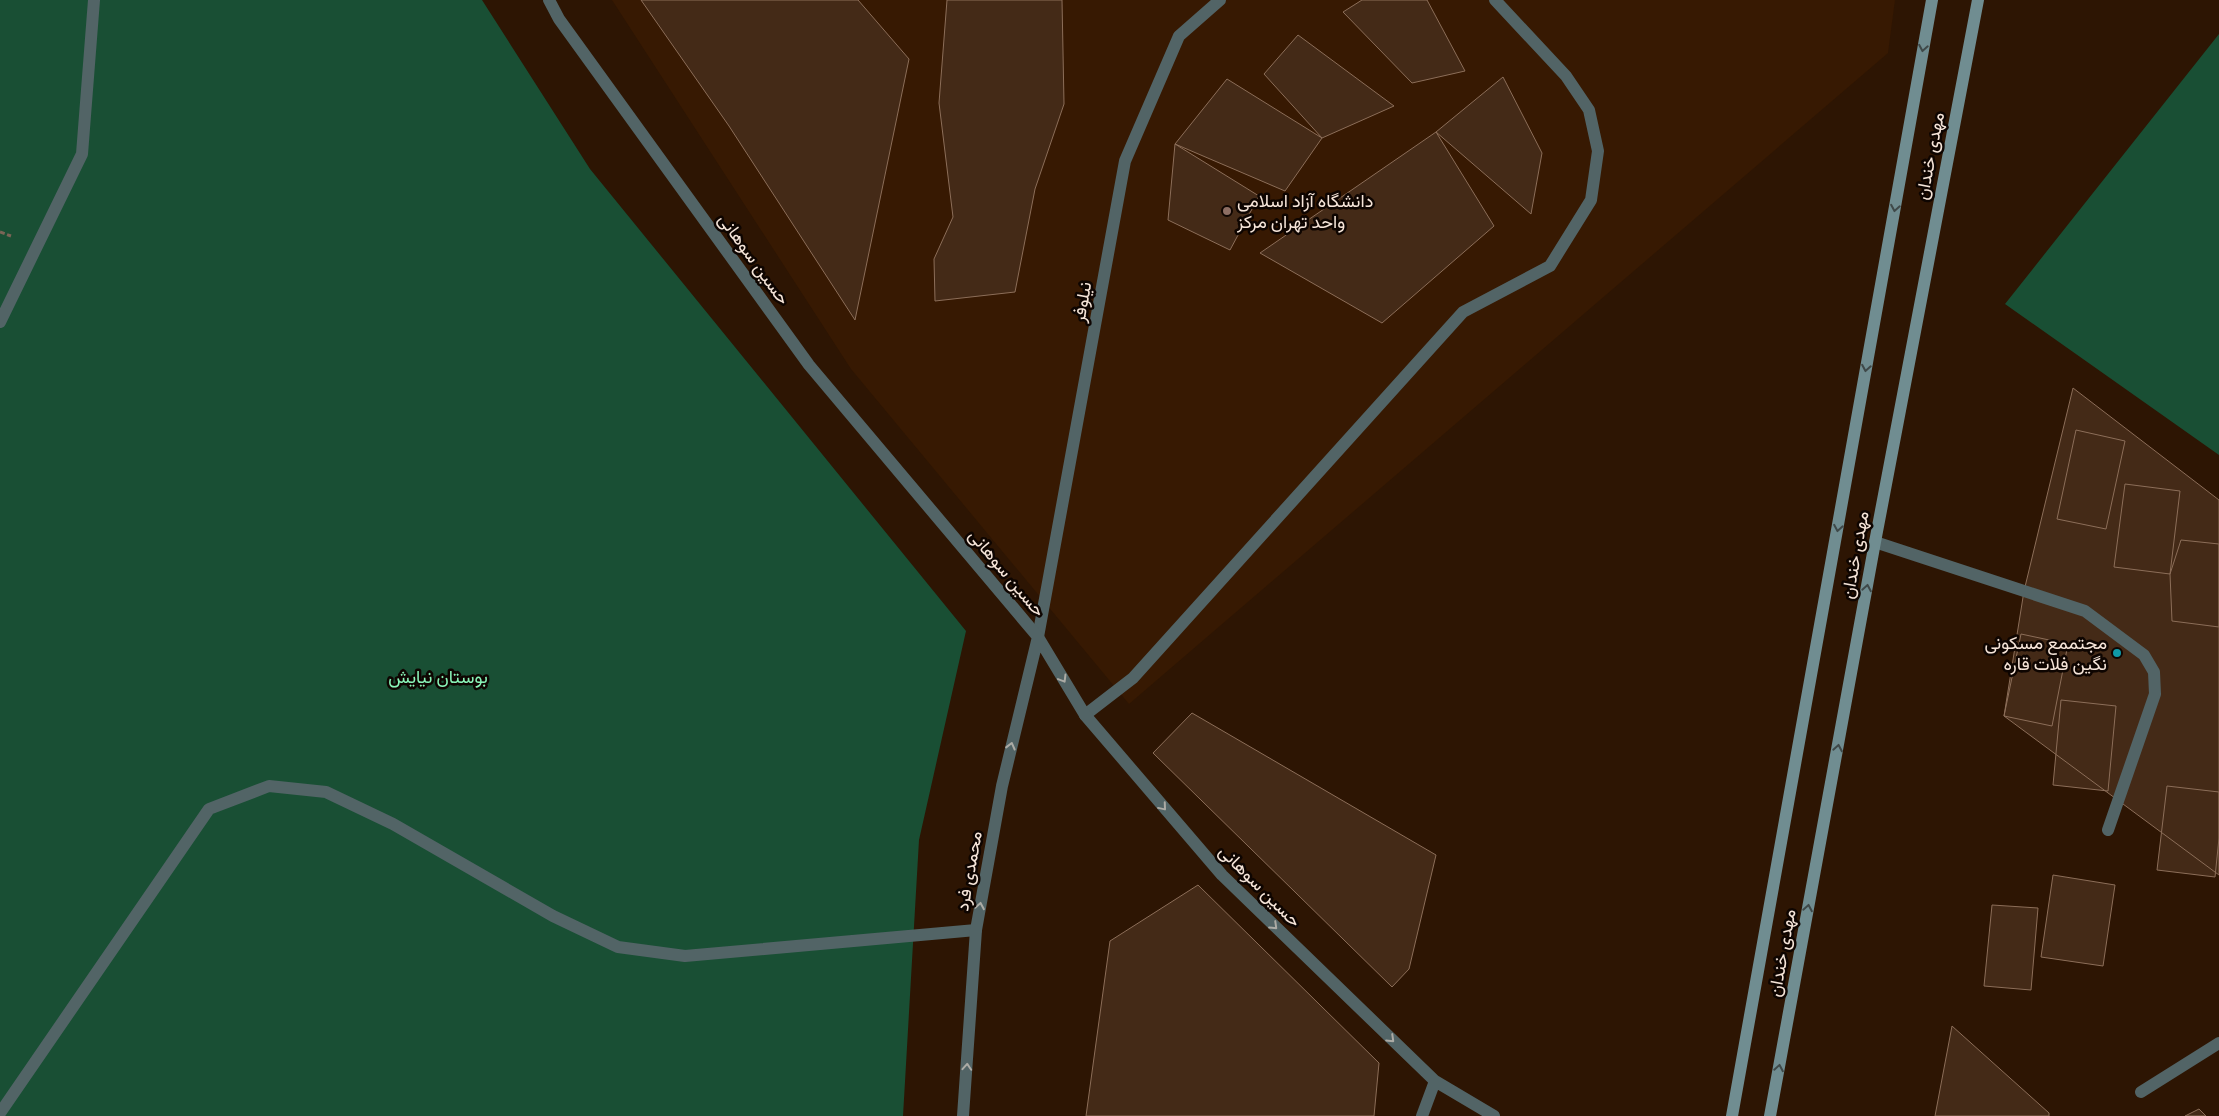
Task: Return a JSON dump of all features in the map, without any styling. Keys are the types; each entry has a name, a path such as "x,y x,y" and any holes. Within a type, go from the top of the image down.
{"main road":[{"name":"مهدی خندان","path":"1732,1116 1932,0"},
{"name":"مهدی خندان","path":"1770,1116 1875,542 1978,0"}],"street":[{"path":"0,322 82,154 94,0"},
{"name":"حسین سوهانی","path":"548,0 559,19 809,365 1038,638 1085,714 1222,875 1434,1081 1494,1116"},
{"name":"نیلوفر","path":"1038,638 1125,161 1179,36 1220,0"},
{"path":"1085,714 1133,678 1463,312 1550,266 1590,200 1598,152 1589,110 1566,76 1495,0"},
{"path":"1875,542 2085,611 2144,655 2154,672 2155,694 2108,830"},
{"name":"محمدی فرد","path":"963,1116 976,930 1002,786 1038,638"},
{"path":"0,1113 209,809 269,786 326,792 393,824 553,916 618,946 685,956 976,930"},
{"path":"2140,1092 2219,1043"},
{"path":"1422,1116 1434,1081"}],"shaded area":[{"name":"دانشگاه آزاد اسلامی واحد تهران مرکز","path":"612,0 1895,0 1888,53 1129,704 851,369"}],"green space":[{"name":"بوستان نیایش","path":"0,0 482,0 590,169 966,631 919,840 903,1116 0,1116"},
{"path":"2219,34 2219,455 2005,304"}],"building":[{"path":"641,0 858,0 909,59 855,320 729,126"},
{"path":"947,0 1062,0 1064,104 1035,189 1015,292 935,301 934,259 953,217 939,103"},
{"path":"1362,0 1427,0 1465,71 1412,83 1343,12"},
{"path":"1298,35 1394,106 1322,138 1264,74"},
{"path":"1503,77 1542,153 1531,214 1436,132"},
{"path":"1227,79 1322,138 1285,191 1175,144"},
{"path":"1436,132 1494,226 1382,323 1260,253"},
{"path":"1175,144 1259,196 1230,250 1168,220"},
{"name":"مجتممع مسکونی نگین فلات قاره","path":"2073,388 2219,500 2219,875 2004,716 2024,591"},
{"path":"2076,430 2125,441 2106,529 2057,519"},
{"path":"2125,484 2180,491 2170,574 2114,567"},
{"path":"2181,540 2219,544 2219,627 2172,621 2170,574"},
{"path":"2021,634 2068,644 2052,726 2004,716"},
{"path":"2061,700 2116,706 2108,791 2053,785"},
{"path":"1192,713 1436,855 1409,969 1392,987 1153,753"},
{"path":"2167,786 2219,792 2219,838 2215,877 2157,870"},
{"path":"2053,875 2115,885 2103,966 2041,957"},
{"path":"1198,885 1379,1063 1374,1116 1086,1116 1110,941"},
{"path":"1992,905 2038,908 2031,990 1984,986"},
{"path":"1952,1026 2049,1113 2049,1116 1935,1116"},
{"path":"2199,1109 2206,1116 2185,1116"}],"place":[{"name":"دانشگاه آزاد اسلامی واحد تهران مرکز","path":"1227,211"},
{"name":"مجتممع مسکونی نگین فلات قاره","path":"2117,653"}]}
